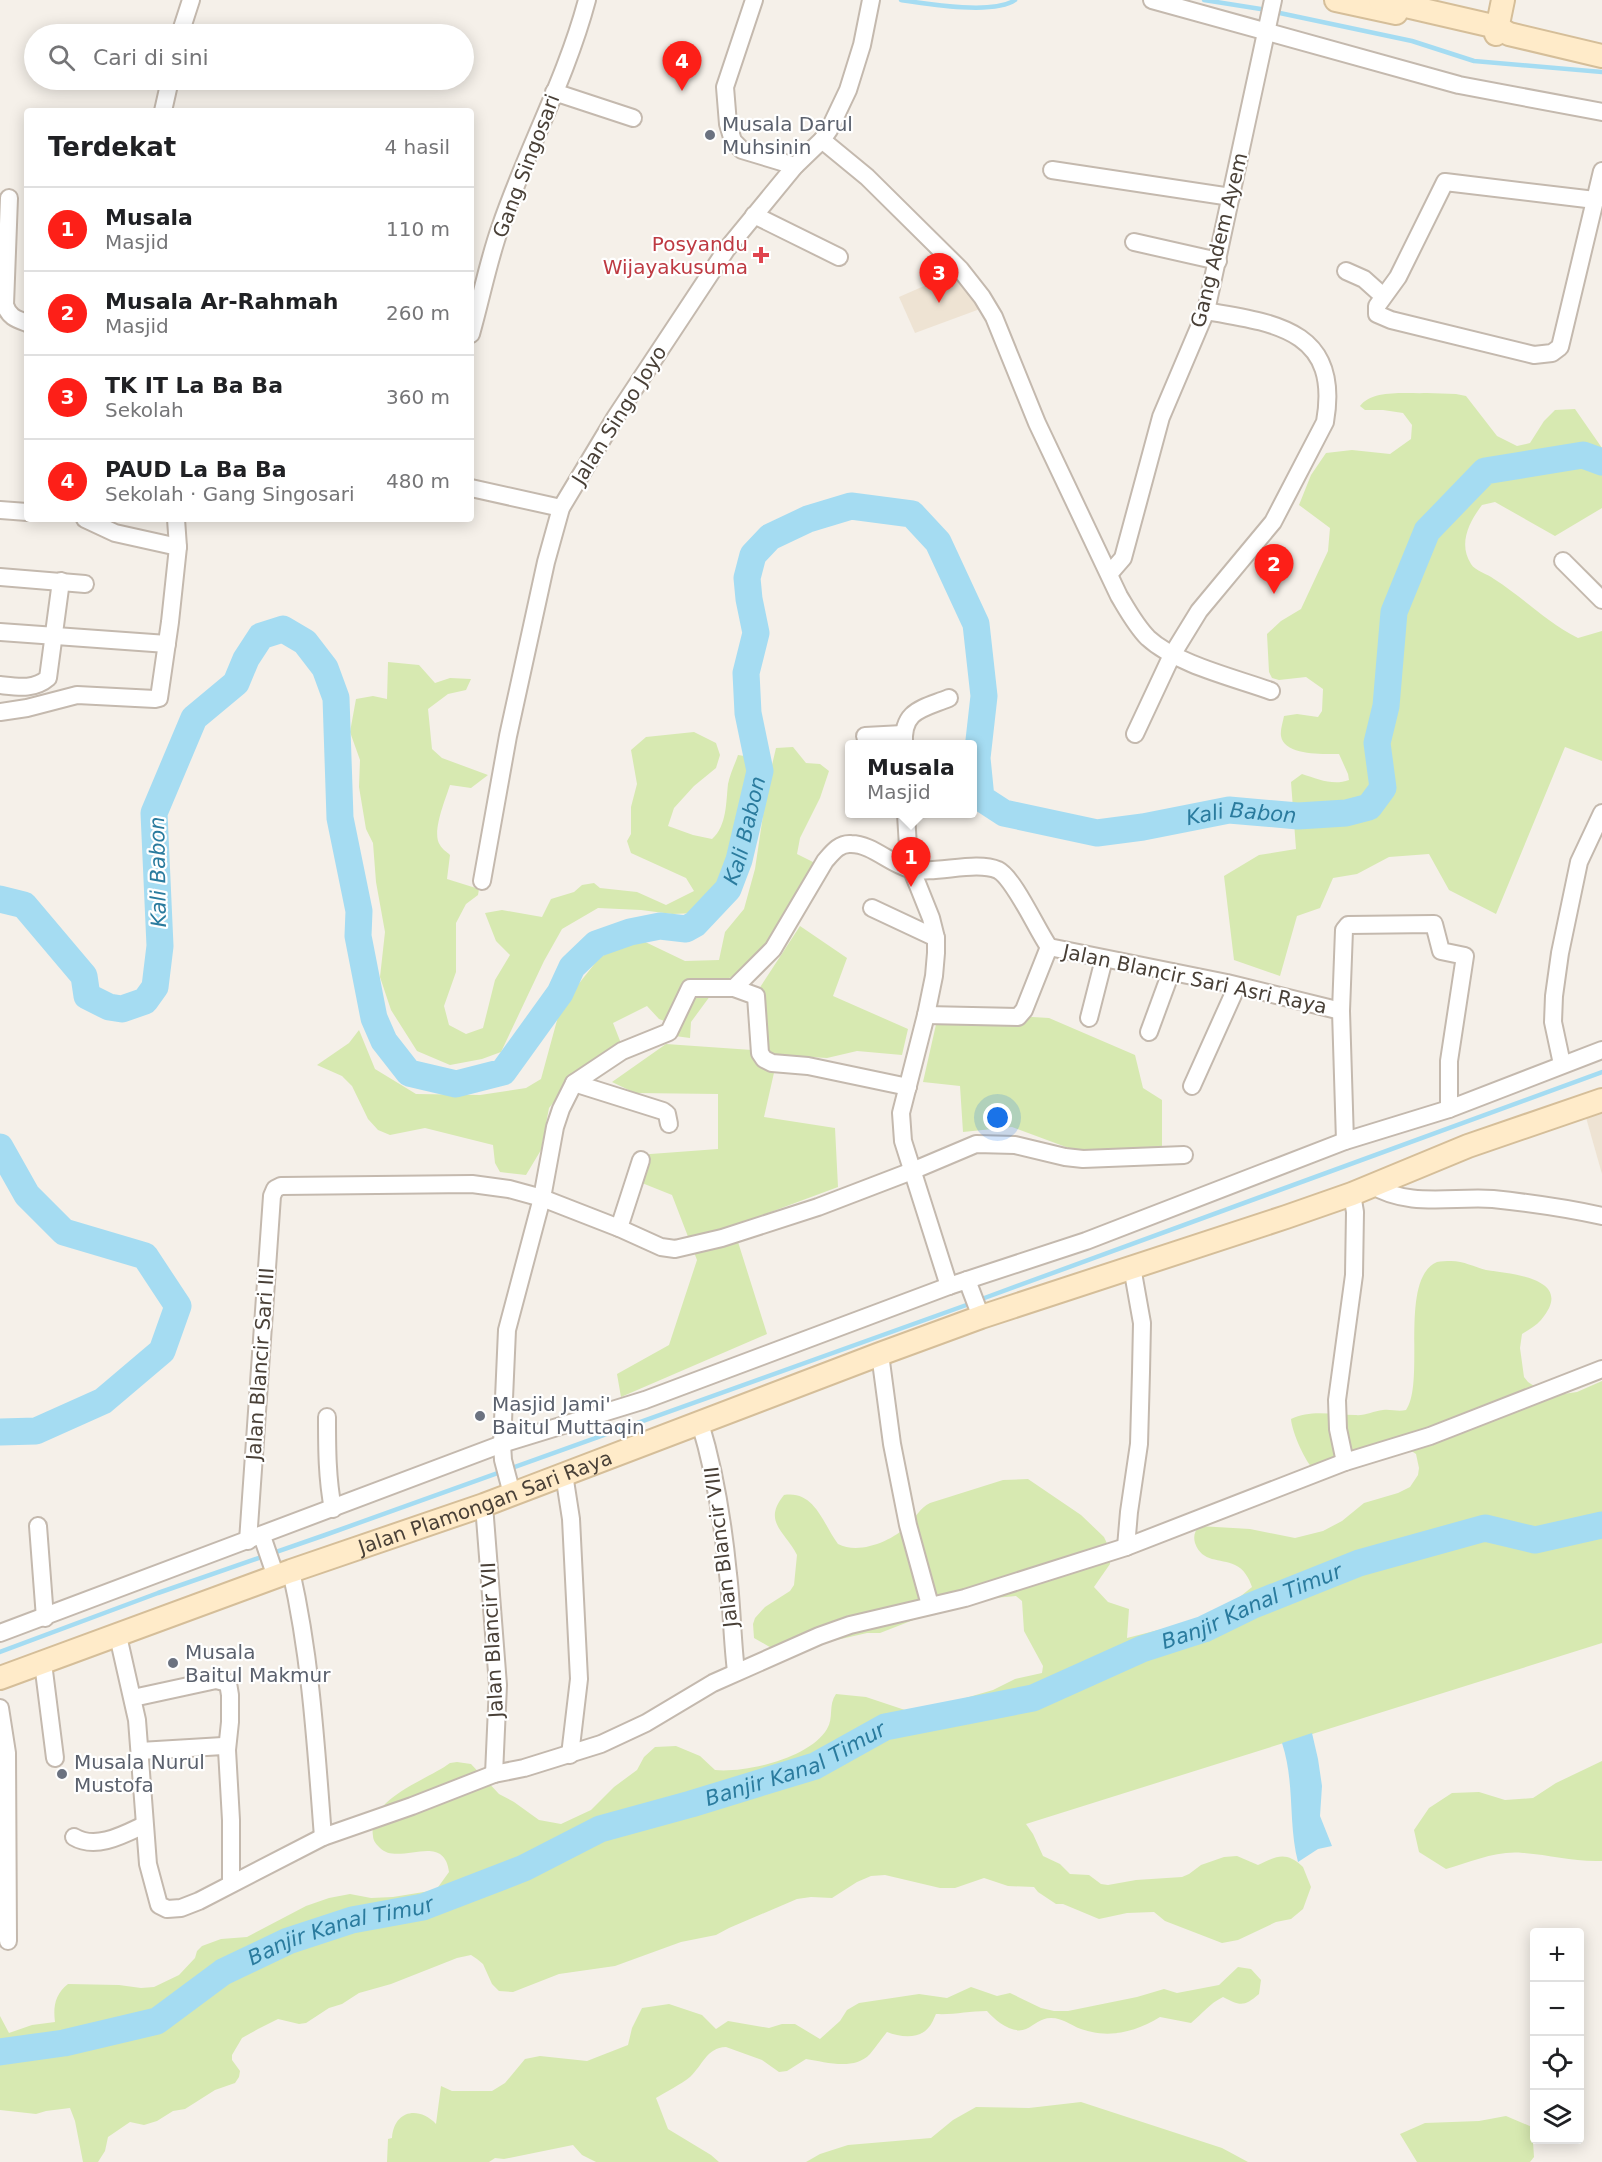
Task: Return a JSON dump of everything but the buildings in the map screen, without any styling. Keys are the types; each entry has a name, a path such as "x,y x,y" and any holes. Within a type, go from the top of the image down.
{"street":[{"path":"183,24 191,0"},
{"name":"Gang Singosari","path":"474,321 500,227 581,22 587,0"},
{"path":"754,0 725,87 728,124 734,141 742,150 795,166"},
{"name":"Gang Adem Ayem","path":"1110,573 1123,558 1161,417 1206,311 1273,0"},
{"path":"1336,0 1494,30"},
{"path":"1380,0 1602,56"},
{"path":"1490,0 1494,30"},
{"path":"1494,30 1503,0"},
{"path":"1160,1 1459,85 1602,112"},
{"name":"Jalan Singo Joyo","path":"482,881 508,736 546,562 561,508 615,418 726,250 795,166 822,140 839,112 848,90 870,7"},
{"path":"164,108 168,90"},
{"path":"554,92 633,118"},
{"path":"822,140 867,177 960,269 978,291 994,317 1037,423 1132,620 1148,638 1172,654 1271,691"},
{"path":"1052,170 1231,197"},
{"path":"1595,200 1446,181 1398,277 1383,296 1376,311 1384,319 1497,345 1525,354 1552,353 1560,347 1602,171"},
{"path":"9,198 5,305 8,313 14,319 24,322"},
{"path":"754,215 839,257"},
{"path":"1134,242 1218,261"},
{"path":"1346,271 1364,279 1383,296"},
{"path":"1135,734 1172,654 1199,611 1274,522 1325,422 1328,405 1326,372 1314,348 1302,339 1274,326 1206,311"},
{"path":"474,489 561,508"},
{"path":"0,510 24,512"},
{"path":"0,712 27,708 77,695 159,698 167,644 177,533 115,533 91,522"},
{"path":"1563,561 1602,600"},
{"path":"0,577 85,584"},
{"path":"0,685 22,688 40,684 48,678 61,581"},
{"path":"0,632 167,644"},
{"path":"866,736 904,739 906,721 920,710 949,698"},
{"path":"1562,1064 1553,1022 1560,953 1579,862 1602,813"},
{"path":"906,818 911,869 931,918 936,938 934,976 927,1014 901,1113 903,1142 950,1286 975,1300 1086,1241 1345,1141 1449,1108 1602,1050"},
{"path":"734,988 774,949 825,861 836,849 854,844 911,869"},
{"name":"Jalan Blancir Sari Asri Raya","path":"911,869 978,867 999,871 1013,886 1049,947 1237,986 1341,1011"},
{"path":"872,908 936,938"},
{"path":"1345,1141 1341,1011 1346,926 1434,924 1441,951 1465,956 1449,1061 1449,1108"},
{"path":"927,1014 1018,1017 1024,1010 1049,947"},
{"path":"1089,1018 1104,959"},
{"path":"1149,1032 1171,972"},
{"path":"1192,1086 1237,986"},
{"path":"511,1489 503,1452 507,1330 542,1198 555,1127 561,1108 574,1083 622,1051 669,1032 690,988 734,988 756,996 760,1053 764,1059 772,1063 808,1066 908,1087"},
{"path":"574,1083 663,1111 667,1114 669,1124"},
{"name":"Jalan Plamongan Sari Raya","path":"0,1678 118,1636 280,1572 484,1505 511,1489 564,1474 880,1354 975,1300 1003,1309 1132,1268 1362,1190 1468,1146 1602,1100"},
{"path":"542,1198 661,1247 685,1248 818,1207 976,1144 1015,1145 1083,1159 1184,1155"},
{"path":"619,1228 641,1160"},
{"name":"Jalan Blancir Sari III","path":"258,1542 272,1196 275,1189 284,1185 472,1184 509,1189 542,1198"},
{"path":"1345,1462 1338,1429 1337,1400 1354,1275 1354,1212 1362,1190 1404,1198 1491,1199 1560,1207 1602,1216"},
{"path":"1126,1547 1139,1444 1141,1372 1142,1323 1132,1268"},
{"path":"0,1633 258,1542 333,1509 503,1452 950,1286"},
{"path":"880,1354 892,1444 908,1525 930,1605"},
{"path":"118,1636 133,1698 140,1751 148,1864 156,1901 162,1908 181,1908 323,1837 494,1774 570,1755 601,1744 646,1723 702,1688 736,1671 840,1629 965,1598 1126,1547 1345,1462 1430,1436 1602,1369"},
{"path":"327,1416 327,1473 333,1509"},
{"name":"Jalan Blancir VIII","path":"700,1423 714,1474 729,1575 736,1671"},
{"path":"564,1474 571,1519 579,1679 570,1755"},
{"name":"Jalan Blancir VII","path":"484,1505 498,1685 494,1774"},
{"path":"38,1526 45,1618"},
{"path":"258,1542 280,1572 301,1618 312,1697 323,1837"},
{"path":"43,1663 55,1758"},
{"path":"133,1698 216,1680 228,1683 230,1722 227,1750 231,1820 231,1883"},
{"path":"0,1708 7,1753 8,1941"},
{"path":"140,1751 223,1746 227,1750"},
{"path":"74,1837 86,1841 101,1841 119,1837 144,1826"}],"shaded area":[{"path":"956,272 980,309 915,333 899,297"},
{"path":"1602,1108 1602,1174 1585,1114"}],"green space":[{"path":"1427,393 1466,396 1497,436 1517,446 1530,443 1544,421 1555,410 1575,409 1602,448 1602,508 1555,536 1495,502 1482,505 1469,526 1465,549 1467,556 1478,571 1505,586 1556,625 1578,638 1602,631 1602,761 1565,747 1496,914 1449,890 1429,854 1389,857 1357,874 1333,878 1320,908 1297,916 1280,976 1234,960 1224,876 1259,855 1296,849 1291,782 1302,774 1331,782 1349,780 1339,754 1315,754 1297,750 1284,743 1281,736 1284,716 1297,714 1318,717 1322,711 1323,689 1306,677 1279,680 1272,678 1269,672 1267,634 1281,621 1301,609 1328,551 1330,528 1299,505 1311,475 1326,453 1352,450 1390,454 1411,439 1412,425 1403,413 1365,410 1360,406 1373,397 1382,395"},
{"path":"388,662 419,665 435,683 450,678 471,679 466,690 448,694 428,709 432,749 442,758 488,775 471,788 450,785 437,832 440,845 450,855 447,879 479,889 478,895 466,904 456,923 456,972 444,1006 449,1025 466,1034 483,1028 495,980 510,955 496,941 485,913 502,910 542,917 551,899 574,892 582,885 594,883 600,888 637,892 666,905 694,891 686,878 631,853 627,841 631,834 631,807 637,784 631,750 646,737 694,732 716,743 720,755 716,768 694,786 674,808 668,826 712,839 723,821 728,784 738,755 751,757 727,855 727,875 719,896 696,913 672,914 598,908 562,929 544,961 501,1052 482,1059 450,1065 417,1051 391,1010 380,977 385,932 376,882 373,843 366,829 359,787 360,760 350,732 356,699 373,696 387,699"},
{"path":"793,747 806,763 820,764 829,771 820,798 800,838 797,854 815,863 772,943 752,964 726,980 687,981 667,1022 659,1019 647,1006 613,1023 626,1056 565,1088 549,1108 541,1150 526,1175 500,1172 495,1163 493,1145 425,1128 390,1135 378,1130 368,1119 352,1086 342,1076 317,1065 349,1043 359,1030 375,1069 416,1094 480,1095 526,1088 541,1079 559,1013 600,957 639,939 685,961 719,960 725,932 744,909 755,869 768,782 776,748"},
{"path":"800,926 847,958 833,996 908,1029 902,1055 857,1051 827,1058 778,1055 764,1117 835,1128 838,1187 733,1226 767,1334 621,1397 617,1374 669,1345 697,1260 672,1195 637,1181 637,1155 718,1149 718,1094 635,1093 612,1082 666,1044 752,1050 757,992"},
{"path":"690,987 713,992 691,1022 690,1038 675,1036"},
{"path":"999,1015 1049,1018 1135,1055 1143,1088 1162,1100 1162,1149 1074,1150 1012,1127 963,1132 960,1086 923,1082 937,1020"},
{"path":"1451,1261 1525,1277 1546,1287 1551,1295 1550,1306 1539,1322 1522,1334 1520,1348 1524,1377 1528,1382 1549,1396 1577,1392 1602,1381 1602,1643 1026,1824 1043,1856 1060,1864 1070,1874 1089,1875 1101,1884 1108,1885 1136,1880 1182,1877 1201,1865 1224,1857 1237,1856 1258,1865 1276,1857 1286,1857 1303,1867 1311,1887 1303,1909 1291,1919 1276,1922 1238,1940 1222,1943 1165,1921 1154,1912 1127,1913 1099,1919 1063,1904 1056,1904 1034,1887 1008,1886 984,1878 955,1888 940,1888 885,1875 871,1876 832,1898 797,1899 716,1935 681,1942 615,1966 559,1974 513,1992 499,1991 492,1984 483,1964 471,1955 359,1993 306,2023 299,2024 278,2019 242,2038 232,2055 232,2060 240,2071 235,2083 215,2090 185,2109 173,2111 157,2121 144,2125 130,2122 108,2137 105,2151 98,2162 83,2162 75,2121 70,2108 36,2114 0,2110 0,2016 9,2033 32,2025 55,2022 56,2001 60,1992 68,1984 154,1987 179,1975 195,1958 202,1946 221,1939 247,1937 306,1906 329,1898 350,1894 371,1898 393,1897 436,1890 449,1872 445,1860 439,1853 420,1851 388,1853 374,1841 374,1823 379,1811 388,1801 450,1763 471,1764 499,1794 539,1820 561,1824 591,1810 614,1787 637,1770 644,1757 655,1747 676,1746 700,1756 715,1770 760,1766 792,1756 819,1739 829,1725 832,1703 836,1694 866,1697 914,1713 993,1690 1015,1679 1042,1673 1043,1666 1024,1631 1022,1601 1016,1596 962,1601 880,1633 867,1633 780,1653 754,1638 755,1618 765,1607 790,1591 794,1585 797,1555 775,1520 775,1512 784,1495 795,1495 811,1503 838,1544 856,1548 875,1545 893,1537 930,1503 1003,1480 1028,1479 1081,1515 1104,1537 1110,1550 1110,1564 1094,1587 1108,1602 1129,1609 1127,1638 1201,1619 1225,1609 1252,1587 1246,1574 1238,1567 1202,1554 1194,1538 1199,1526 1250,1529 1295,1538 1323,1531 1342,1521 1364,1503 1410,1487 1418,1475 1416,1454 1410,1450 1315,1471 1300,1446 1291,1419 1315,1413 1359,1415 1383,1410 1406,1410 1414,1377 1415,1309 1419,1288 1425,1272 1437,1262"},
{"path":"1602,1761 1602,1861 1504,1853 1446,1869 1419,1852 1414,1830 1429,1808 1452,1793 1479,1792 1505,1800 1533,1798 1556,1783"},
{"path":"1238,1967 1251,1969 1261,1980 1259,1994 1242,2004 1223,1997 1191,2023 1160,2017 1141,2027 1112,2034 1091,2032 1055,2018 1044,2019 1026,2029 1015,2030 1004,2026 987,2011 936,2014 930,2026 915,2036 887,2032 870,2054 856,2062 840,2064 806,2059 787,2071 779,2072 762,2060 726,2047 719,2048 709,2054 690,2077 656,2098 668,2129 719,2162 596,2162 582,2155 573,2145 504,2159 495,2158 489,2162 387,2162 388,2139 392,2138 397,2121 402,2117 415,2113 429,2118 436,2124 441,2086 452,2091 492,2091 505,2083 525,2059 540,2056 587,2061 628,2045 632,2028 642,2008 669,2004 702,2015 716,2029 728,2021 769,2028 782,2024 795,2024 820,2039 840,2021 847,2010 859,2003 919,1994 947,1998 971,1987 997,1996 1010,1993 1041,2008 1068,2011 1164,1989 1177,1993 1219,1985"},
{"path":"1081,2102 1222,2148 1248,2162 806,2162 820,2154 848,2145 931,2138 953,2120 976,2107 1029,2108"},
{"path":"1506,2116 1530,2126 1530,2144 1533,2144 1534,2157 1530,2162 1417,2162 1400,2134 1425,2123 1479,2121"}],"water":[{"path":"1312,1733 1322,1786 1320,1816 1332,1846 1318,1849 1298,1862 1293,1832 1289,1773 1282,1743"}],"waterway":[{"path":"901,0 977,8 992,7 1015,0"},
{"path":"1204,0 1267,10"},
{"path":"1275,12 1412,41 1474,61 1602,72"},
{"name":"Kali Babon","path":"0,899 24,905 84,976 87,996 109,1007 122,1009 145,1001 155,987 160,946 154,813 194,718 236,683 246,659 261,636 283,629 305,642 325,668 336,698 340,818 359,911 358,936 374,1018 384,1041 409,1073 456,1084 503,1072 560,993 572,967 596,944 630,932 660,926 686,929 695,924 728,889 739,860 760,771 748,713 746,673 756,633 747,578 753,555 770,537 808,519 851,506 912,514 938,542 976,624 984,696 977,758 981,798 1004,813 1097,833 1143,827 1229,810 1298,816 1346,813 1369,807 1383,788 1377,743 1386,706 1394,612 1427,531 1485,471 1583,455 1602,462"},
{"path":"979,1300 1602,1072"},
{"name":"Kali Babon","path":"0,1147 27,1195 64,1232 145,1256 178,1306 162,1351 103,1401 36,1431 0,1432"},
{"path":"0,1652 158,1593 972,1303"},
{"name":"Banjir Kanal Timur","path":"0,2052 64,2043 157,2021 223,1972 288,1941 352,1920 423,1907 524,1868 600,1829 815,1766 885,1727 1033,1698 1142,1649 1204,1629 1251,1606 1359,1563 1485,1528 1535,1540 1602,1525"}],"place":[{"name":"PAUD La Ba Ba","path":"682,91"},
{"name":"Musala Darul Muhsinin","path":"710,135"},
{"name":"Posyandu Wijayakusuma","path":"761,255"},
{"name":"TK IT La Ba Ba","path":"939,303"},
{"name":"Musala Ar-Rahmah","path":"1274,594"},
{"name":"Musala","path":"911,887"},
{"name":"Masjid Jami' Baitul Muttaqin","path":"480,1416"},
{"name":"Musala Baitul Makmur","path":"173,1663"},
{"name":"Musala Nurul Mustofa","path":"62,1774"}]}
